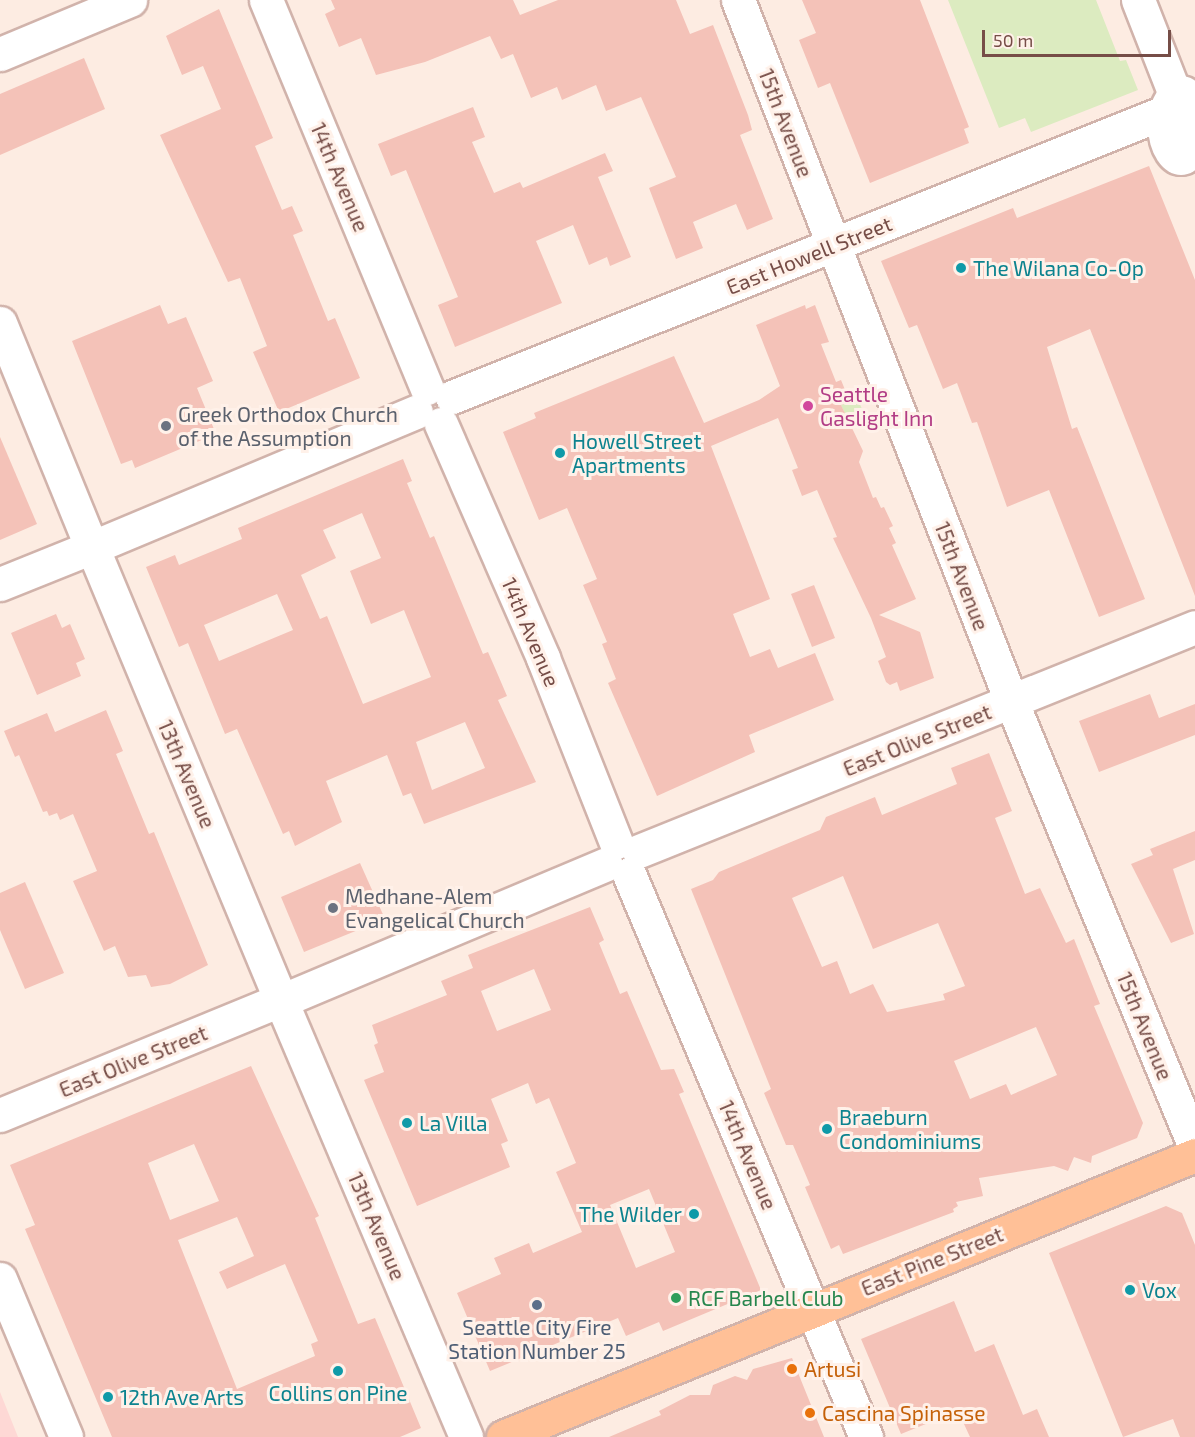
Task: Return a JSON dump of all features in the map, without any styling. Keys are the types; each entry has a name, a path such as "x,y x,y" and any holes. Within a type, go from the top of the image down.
{"main road":[{"name":"East Pine Street","path":"502,1437 1195,1155"}],"street":[{"path":"0,54 130,0"},
{"name":"14th Avenue","path":"266,0 434,405 543,658 623,858 866,1437"},
{"name":"15th Avenue","path":"738,0 1012,703 1195,1148"},
{"path":"1138,0 1185,111"},
{"name":"East Howell Street","path":"0,584 434,405 833,245 1185,111"},
{"name":"13th Avenue","path":"0,323 280,1001 466,1437"},
{"name":"East Olive Street","path":"0,1116 623,858 1012,703 1195,627"},
{"path":"0,1279 66,1437"}],"shaded area":[{"path":"0,1392 18,1437 0,1437"}],"green space":[{"path":"948,0 1096,0 1120,61 1126,60 1138,90 1031,132 1025,118 999,128"},
{"path":"856,394 867,422 843,431 848,421 841,405"}],"building":[{"path":"331,0 513,0 520,15 558,0 676,0 690,34 713,25 748,115 752,130 740,135 773,219 747,230 736,204 693,222 703,248 676,259 649,188 676,177 641,97 606,111 596,85 562,100 557,87 531,98 513,54 501,59 490,36 425,62 376,75 361,38 339,47 325,14 335,9"},
{"path":"802,0 920,0 969,127 964,129 969,143 870,183 830,83 818,88 799,40 816,33"},
{"path":"219,9 273,138 255,146 282,210 292,206 303,231 293,235 328,321 335,318 360,378 279,412 253,352 267,346 240,278 228,282 160,135 221,109 203,66 182,75 166,36"},
{"path":"84,58 105,109 0,155 0,94"},
{"path":"473,107 485,137 472,142 494,193 520,182 523,188 605,153 613,171 598,177 631,257 610,266 607,257 589,265 573,225 536,241 562,303 455,347 438,305 458,297 406,170 391,176 378,144"},
{"path":"1149,166 1195,280 1195,596 1090,329 1047,347 1072,429 1077,427 1145,599 1099,617 1049,490 1007,507 977,422 972,423 957,383 943,389 917,325 909,328 881,261 1013,208 1017,218"},
{"path":"160,305 168,324 186,317 213,381 197,388 216,434 135,468 132,460 121,464 72,341"},
{"path":"805,305 806,309 815,305 829,342 821,344 836,382 841,380 850,402 841,405 863,451 859,462 873,498 876,497 881,508 884,507 893,526 889,528 896,543 892,545 916,599 879,615 920,632 934,678 900,691 897,682 890,685 886,682 878,661 886,657 871,618 833,538 837,537 817,490 802,496 792,470 798,468 778,418 711,446 770,599 733,614 750,657 770,649 778,668 815,653 834,700 749,735 755,752 657,796 608,683 616,679 602,644 607,642 583,585 597,579 567,508 539,520 503,432 536,418 534,413 674,356 704,423 759,400 780,386 756,325"},
{"path":"0,437 37,524 0,540"},
{"path":"403,459 412,481 407,483 430,538 434,536 483,654 488,652 507,696 498,700 536,782 424,824 411,793 403,796 387,755 326,781 342,822 295,846 289,831 283,834 237,729 225,734 188,643 179,647 146,567 175,555 179,565 242,539 238,528","holes":["362,513 381,558 350,571 371,624 404,610 431,677 363,704 327,616 320,619 301,575 336,558 323,530","277,594 293,630 219,661 204,625","465,722 485,768 432,790 416,742"]},
{"path":"814,585 835,638 812,647 791,594"},
{"path":"56,614 62,628 70,624 85,659 76,663 81,676 37,695 11,633"},
{"path":"1150,694 1159,718 1195,704 1195,735 1099,772 1079,721"},
{"path":"106,710 123,751 116,754 149,834 154,832 208,965 170,984 151,987 146,975 128,977 115,946 104,951 73,881 97,871 73,814 60,820 57,813 49,816 47,811 43,812 19,755 15,757 4,731 47,713 55,732"},
{"path":"989,753 1012,811 995,818 1025,894 1040,888 1066,943 1074,939 1100,1004 1094,1006 1143,1123 1137,1138 1092,1156 1091,1163 1074,1157 1068,1171 1054,1166 979,1178 983,1196 956,1202 958,1206 953,1209 954,1212 843,1254 839,1245 831,1249 805,1187 810,1185 793,1145 786,1145 764,1093 771,1089 691,889 713,880 719,872 820,830 826,817 875,797 882,815 957,784 951,768","holes":["843,876 873,949 938,923 965,986 943,994 945,1000 887,1012 873,984 850,994 837,961 822,967 792,898","1036,1027 1057,1075 1011,1095 1006,1084 970,1099 954,1061"]},
{"path":"1195,831 1195,860 1173,869 1194,934 1171,943 1131,864 1153,855 1150,849"},
{"name":"Medhane-Alem Evangelical Church","path":"360,863 385,919 304,952 281,897"},
{"path":"25,882 64,973 25,989 0,930 0,893"},
{"path":"590,907 604,940 599,943 620,994 627,991 661,1070 674,1069 684,1092 679,1094 761,1290 663,1331 659,1322 626,1336 618,1318 490,1371 457,1293 501,1274 494,1258 529,1243 533,1253 582,1232 556,1172 576,1163 549,1098 536,1104 528,1083 491,1099 508,1141 501,1144 510,1167 417,1206 364,1080 384,1072 374,1045 378,1043 372,1025 447,995 441,981 473,968 468,955","holes":["534,969 551,1010 497,1031 481,991","649,1189 675,1252 636,1268 610,1205"]},
{"path":"251,1066 319,1216 315,1218 358,1324 375,1318 421,1428 400,1437 112,1437 25,1229 35,1225 10,1165","holes":["194,1144 219,1201 170,1220 148,1163","237,1217 254,1256 219,1272 227,1289 285,1264 318,1341 311,1344 315,1356 237,1389 178,1240"]},
{"name":"Vox","path":"1166,1206 1182,1213 1195,1245 1195,1437 1180,1437 1173,1419 1123,1437 1049,1253"},
{"path":"954,1301 975,1352 994,1344 1023,1415 1037,1409 1049,1437 970,1437 958,1411 901,1434 861,1339"},
{"path":"792,1358 824,1437 609,1437 661,1415 659,1411 690,1395 710,1395 713,1385 735,1376 747,1380 753,1369"}],"place":[{"name":"The Wilana Co-Op","path":"961,268"},
{"name":"Seattle Gaslight Inn","path":"808,406"},
{"name":"Greek Orthodox Church of the Assumption","path":"166,426"},
{"name":"Howell Street Apartments","path":"560,453"},
{"name":"Medhane-Alem Evangelical Church","path":"333,908"},
{"name":"La Villa","path":"407,1123"},
{"name":"Braeburn Condominiums","path":"827,1129"},
{"name":"The Wilder","path":"694,1214"},
{"name":"Vox","path":"1130,1290"},
{"name":"RCF Barbell Club","path":"676,1298"},
{"name":"Seattle City Fire Station Number 25","path":"537,1305"},
{"name":"Artusi","path":"792,1369"},
{"name":"Collins on Pine","path":"338,1371"},
{"name":"12th Ave Arts","path":"108,1397"},
{"name":"Cascina Spinasse","path":"810,1413"}]}
